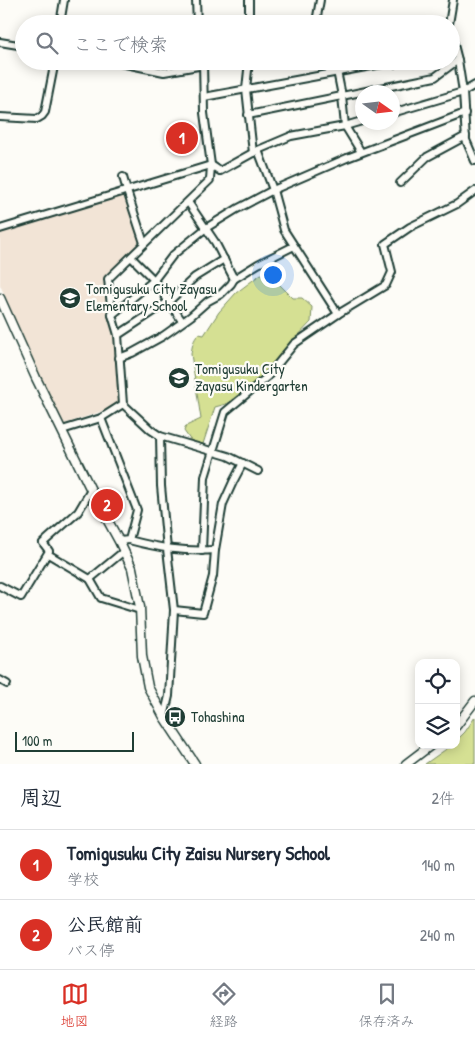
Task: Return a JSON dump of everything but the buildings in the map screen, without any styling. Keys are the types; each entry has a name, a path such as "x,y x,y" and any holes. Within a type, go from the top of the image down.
{"street":[{"path":"62,15 64,0"},
{"path":"196,0 197,15"},
{"path":"249,0 249,15"},
{"path":"317,15 320,0"},
{"path":"450,15 453,0"},
{"path":"0,42 15,44"},
{"path":"0,118 37,119 42,116 45,112 54,70"},
{"path":"154,70 164,72 173,70"},
{"path":"203,70 204,113 211,165 210,180 108,279 112,315 118,335 124,404 160,436 228,456 258,471"},
{"path":"248,70 246,89 248,116 256,152 273,190 284,230 338,314"},
{"path":"204,97 348,70"},
{"path":"248,116 435,77 444,70"},
{"path":"460,70 466,140 475,161"},
{"path":"337,72 345,126 361,152"},
{"path":"400,111 463,92 475,85"},
{"path":"112,315 154,280 174,256 206,228 237,209 273,190 361,152 465,113"},
{"path":"211,165 220,171 291,136 355,123"},
{"path":"400,183 427,157 466,136"},
{"path":"0,229 211,165"},
{"path":"123,177 144,244"},
{"path":"202,551 205,478 225,412 267,377 294,344 338,314 386,285 392,272 385,244 410,227 457,204 475,191"},
{"path":"188,202 216,242 234,279"},
{"path":"119,358 163,336 208,301 221,294 232,284 234,279 258,264 294,246"},
{"path":"131,257 154,280 182,321"},
{"path":"118,335 168,302 195,278 224,259"},
{"path":"0,298 91,490 132,568 140,610 142,656 148,687 164,717 195,764"},
{"path":"0,322 8,318"},
{"path":"62,430 100,418 124,404"},
{"path":"100,418 137,510 129,540"},
{"path":"160,436 161,486 174,610 169,696 164,717"},
{"path":"174,610 203,613 213,576 215,550 223,504 232,482 243,464"},
{"path":"0,586 22,597 48,554 49,551 43,543 78,512 91,490"},
{"path":"119,541 129,540 167,549 215,550"},
{"path":"90,579 124,551"},
{"path":"48,554 90,579 101,598 140,610"},
{"path":"0,680 7,684"},
{"path":"460,721 475,701"},
{"path":"406,764 427,749"}],"shaded area":[{"path":"125,193 142,243 105,278 121,398 114,407 62,425 0,285 0,233"}],"green space":[{"path":"261,274 272,277 293,298 302,298 312,307 311,322 277,358 265,375 226,404 215,407 203,444 191,441 184,431 186,426 201,419 191,354 194,341 199,334 204,335 219,312 236,293"},
{"path":"475,717 475,764 425,764 446,749 460,749 460,737"}],"place":[{"name":"Tomigusuku City Zaisu Nursery School","path":"182,138"},
{"name":"Tomigusuku City Zayasu Elementary School","path":"70,298"},
{"name":"Tomigusuku City Zayasu Kindergarten","path":"179,378"},
{"name":"公民館前","path":"107,505"},
{"name":"Tohashina","path":"175,717"}]}
